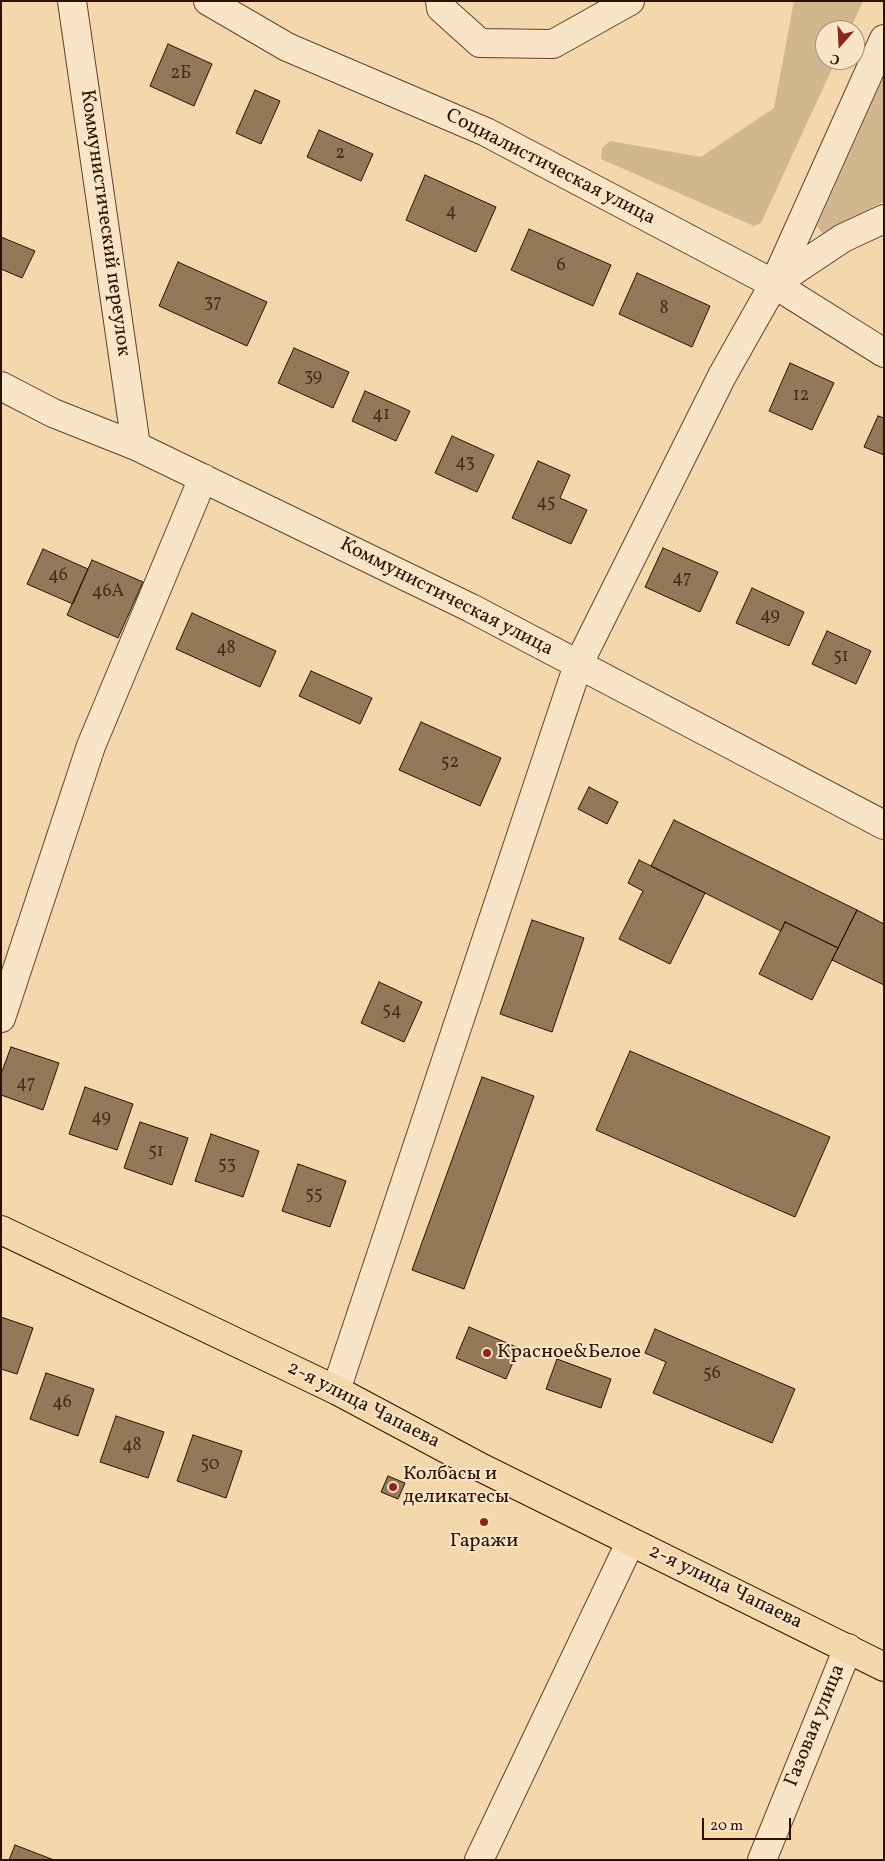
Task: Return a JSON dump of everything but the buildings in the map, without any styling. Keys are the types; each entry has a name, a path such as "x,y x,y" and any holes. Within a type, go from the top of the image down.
{"main road":[{"name":"2-я улица Чапаева","path":"1,1230 336,1390 453,1453 630,1543 884,1667"}],"street":[{"name":"Коммунистический переулок","path":"72,1 136,446"},
{"name":"Социалистическая улица","path":"208,1 287,48 486,132 774,284 884,353"},
{"path":"440,1 442,8 480,43 553,44 630,1"},
{"path":"336,1390 578,666 722,376 774,284 884,39"},
{"path":"774,284 843,238 884,219"},
{"name":"Коммунистическая улица","path":"1,386 53,413 136,446 471,608 578,666 884,825"},
{"path":"1,1018 91,746 203,478"},
{"path":"479,1860 630,1543"},
{"name":"Газовая улица","path":"762,1860 848,1648"}],"shaded area":[{"path":"794,1 863,1 854,20 815,20 815,70 831,70 761,223 754,226 601,159 602,148 610,141 701,157 774,108"},
{"path":"884,76 884,201 824,235 817,226"}],"place":[{"name":"Красное&Белое","path":"487,1353"},
{"name":"Колбасы и деликатесы","path":"393,1487"},
{"name":"Гаражи","path":"484,1522"}]}
